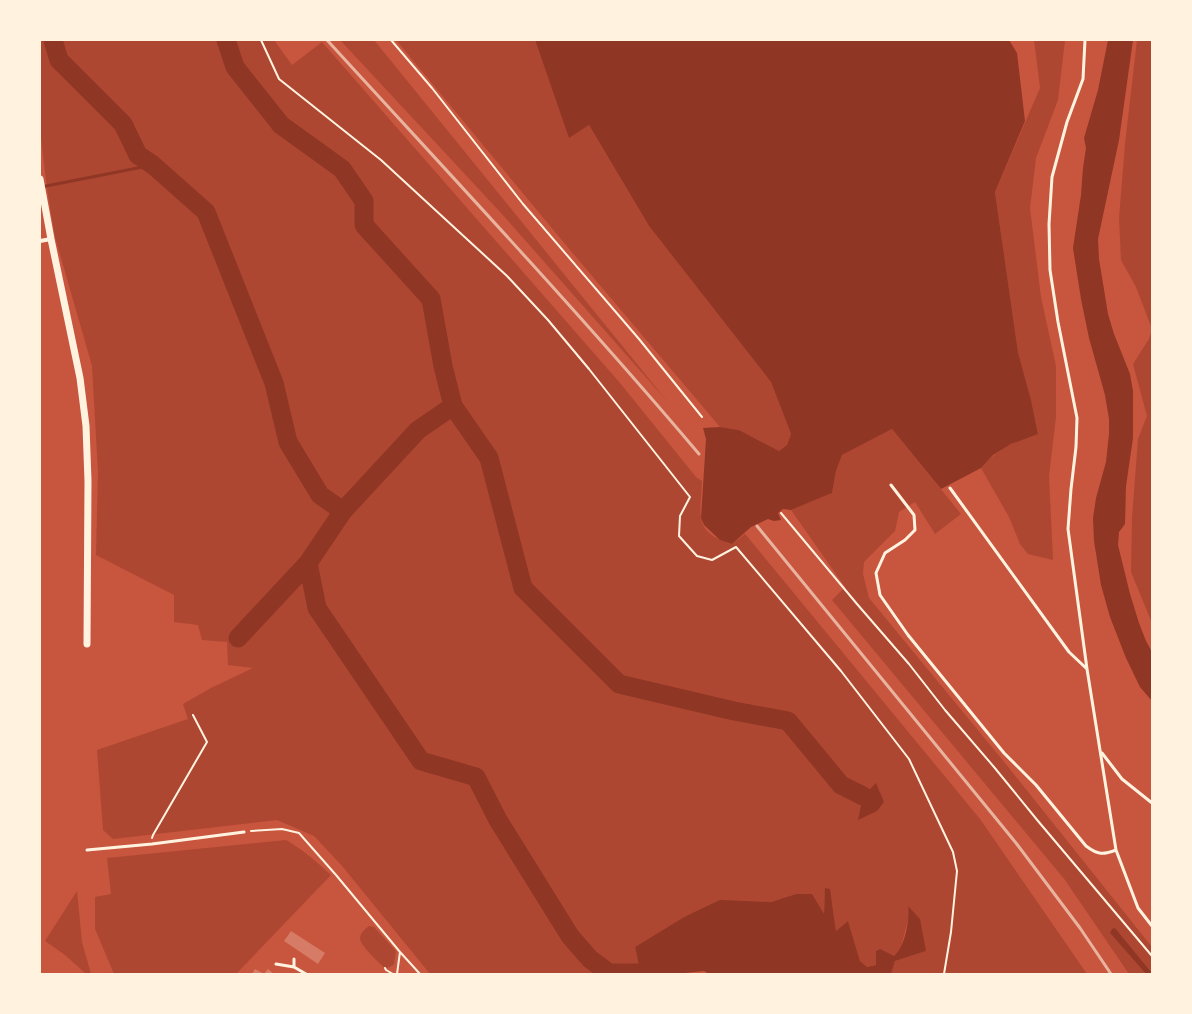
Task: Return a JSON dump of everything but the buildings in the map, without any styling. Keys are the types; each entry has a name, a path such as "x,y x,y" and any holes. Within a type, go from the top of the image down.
{"street":[{"path":"40,179 80,378 86,426 88,481 87,644"},
{"path":"40,241 51,239"}],"lane":[{"path":"1085,40 1083,79 1067,122 1052,177 1050,224 1050,270 1058,322 1077,418 1076,447 1068,529 1116,850 1138,908 1152,926"},
{"path":"891,485 914,515 915,530 905,540 885,553 876,573 880,596 908,635 1004,753 1036,785 1086,846 1094,852 1105,854 1116,850"},
{"path":"950,488 1068,652 1088,669"},
{"path":"1101,751 1122,779 1152,803"},
{"path":"87,850 152,844 244,832"},
{"path":"294,959 294,967"},
{"path":"276,964 294,967 306,974"}],"path":[{"path":"261,40 279,79 381,160 507,276 548,320 589,369 690,497 680,516 679,536 697,556 712,560 736,547 841,670 909,759 953,852 957,871 952,932 944,974"},
{"path":"391,40 432,88 523,204 639,339 702,417"},
{"path":"781,513 909,664 945,710 994,767 1038,822 1152,956"},
{"path":"152,844 153,835 207,742 193,715"},
{"path":"244,832 282,829 299,833 420,974"},
{"path":"397,974 400,952"},
{"path":"385,968 394,974"}],"shaded area":[{"path":"40,40 274,40 292,65 322,42 620,383 696,477 702,481 702,521 710,534 732,544 745,534 746,535 980,819 1087,974 891,974 895,961 926,951 908,906 909,916 900,951 894,957 876,951 876,965 867,967 860,961 848,921 836,931 832,902 825,891 824,915 796,894 771,902 720,901 684,917 635,947 639,966 638,974 430,974 343,867 314,836 277,820 113,839 103,830 97,750 188,719 183,704 211,688 253,668 228,665 227,642 202,640 198,625 174,622 174,595 96,555 98,472 92,366 55,237 47,189 40,129"},
{"path":"340,40 374,40 667,401 502,214"},
{"path":"396,40 535,40 569,137 589,125 649,226 771,382 791,434 787,445 779,451 739,430 720,427 565,244"},
{"path":"535,40 1009,40 1017,53 1025,121 995,192 1018,352 1031,400 1038,434 1011,444 993,455 981,468 941,489 892,429 842,455 836,471 832,493 791,510 783,509 778,513 781,520 774,521 768,519 751,527 732,544 720,540 704,525 701,518 706,439 703,428 720,427 739,430 779,451 787,445 791,434 771,382 649,226 589,125 569,138"},
{"path":"1034,40 1065,40 1058,100 1036,158 1030,208 1041,297 1056,366 1056,417 1049,476 1053,560 1028,554 1020,544 1009,517 981,468 994,455 1007,446 1038,434 1031,400 1018,352 995,192 1040,88"},
{"path":"1108,40 1133,40 1119,140 1098,239 1099,259 1108,314 1114,334 1130,374 1133,391 1133,438 1126,486 1125,524 1119,532 1118,545 1139,623 1152,652 1152,701 1140,687 1126,658 1110,617 1101,585 1094,541 1093,518 1096,498 1106,462 1109,419 1105,395 1089,338 1073,248 1086,148 1084,138 1098,90"},
{"path":"1137,40 1152,40 1152,329 1136,287 1121,260 1119,218 1125,144"},
{"path":"1152,329 1152,623 1131,572 1132,518 1138,439 1147,416 1133,364 1149,339"},
{"path":"892,429 961,514 935,534 915,502 899,512 895,531 864,562 863,574 869,598 1005,763 1152,947 1152,973 1115,928 1110,933 1146,974 1129,974 1065,880 832,600 845,587 791,510 832,493 836,471 842,455"},
{"path":"876,783 884,802 877,811 858,820 863,796"},
{"path":"286,840 309,856 331,875 236,974 114,974 95,929 95,897 111,894 107,858"},
{"path":"825,888 830,889 836,931 848,921 860,961 867,967 876,965 876,951 880,949 894,956 898,952 906,932 908,906 920,919 926,951 895,961 891,974 709,974 704,971 676,974 638,974 639,966 635,947 684,917 720,900 771,902 796,894 812,894 824,914"},
{"path":"77,891 82,942 91,974 86,974 65,955 45,941"},
{"path":"369,926 374,927 396,951 394,964 390,967 385,968 363,946 360,939 361,935"},
{"path":"1115,928 1152,974 1146,974 1110,933 1112,929"}],"waterway":[{"path":"53,40 59,60 123,124 138,155 153,165 206,212 274,383 288,442 320,495 343,511 418,430 453,406"},
{"path":"226,40 235,67 281,125 342,169 364,201 364,225 431,299 443,366 453,406 489,458 523,588 619,684 734,711 788,721 841,785 863,796"},
{"path":"41,187 153,165"},
{"path":"343,511 308,563 317,608 421,761 476,777 498,820 570,936 590,959 609,973 638,973"},
{"path":"238,638 308,563"}],"railway":[{"path":"327,40 562,297 699,454"},
{"path":"757,526 1016,843 1080,928 1111,974"}]}
